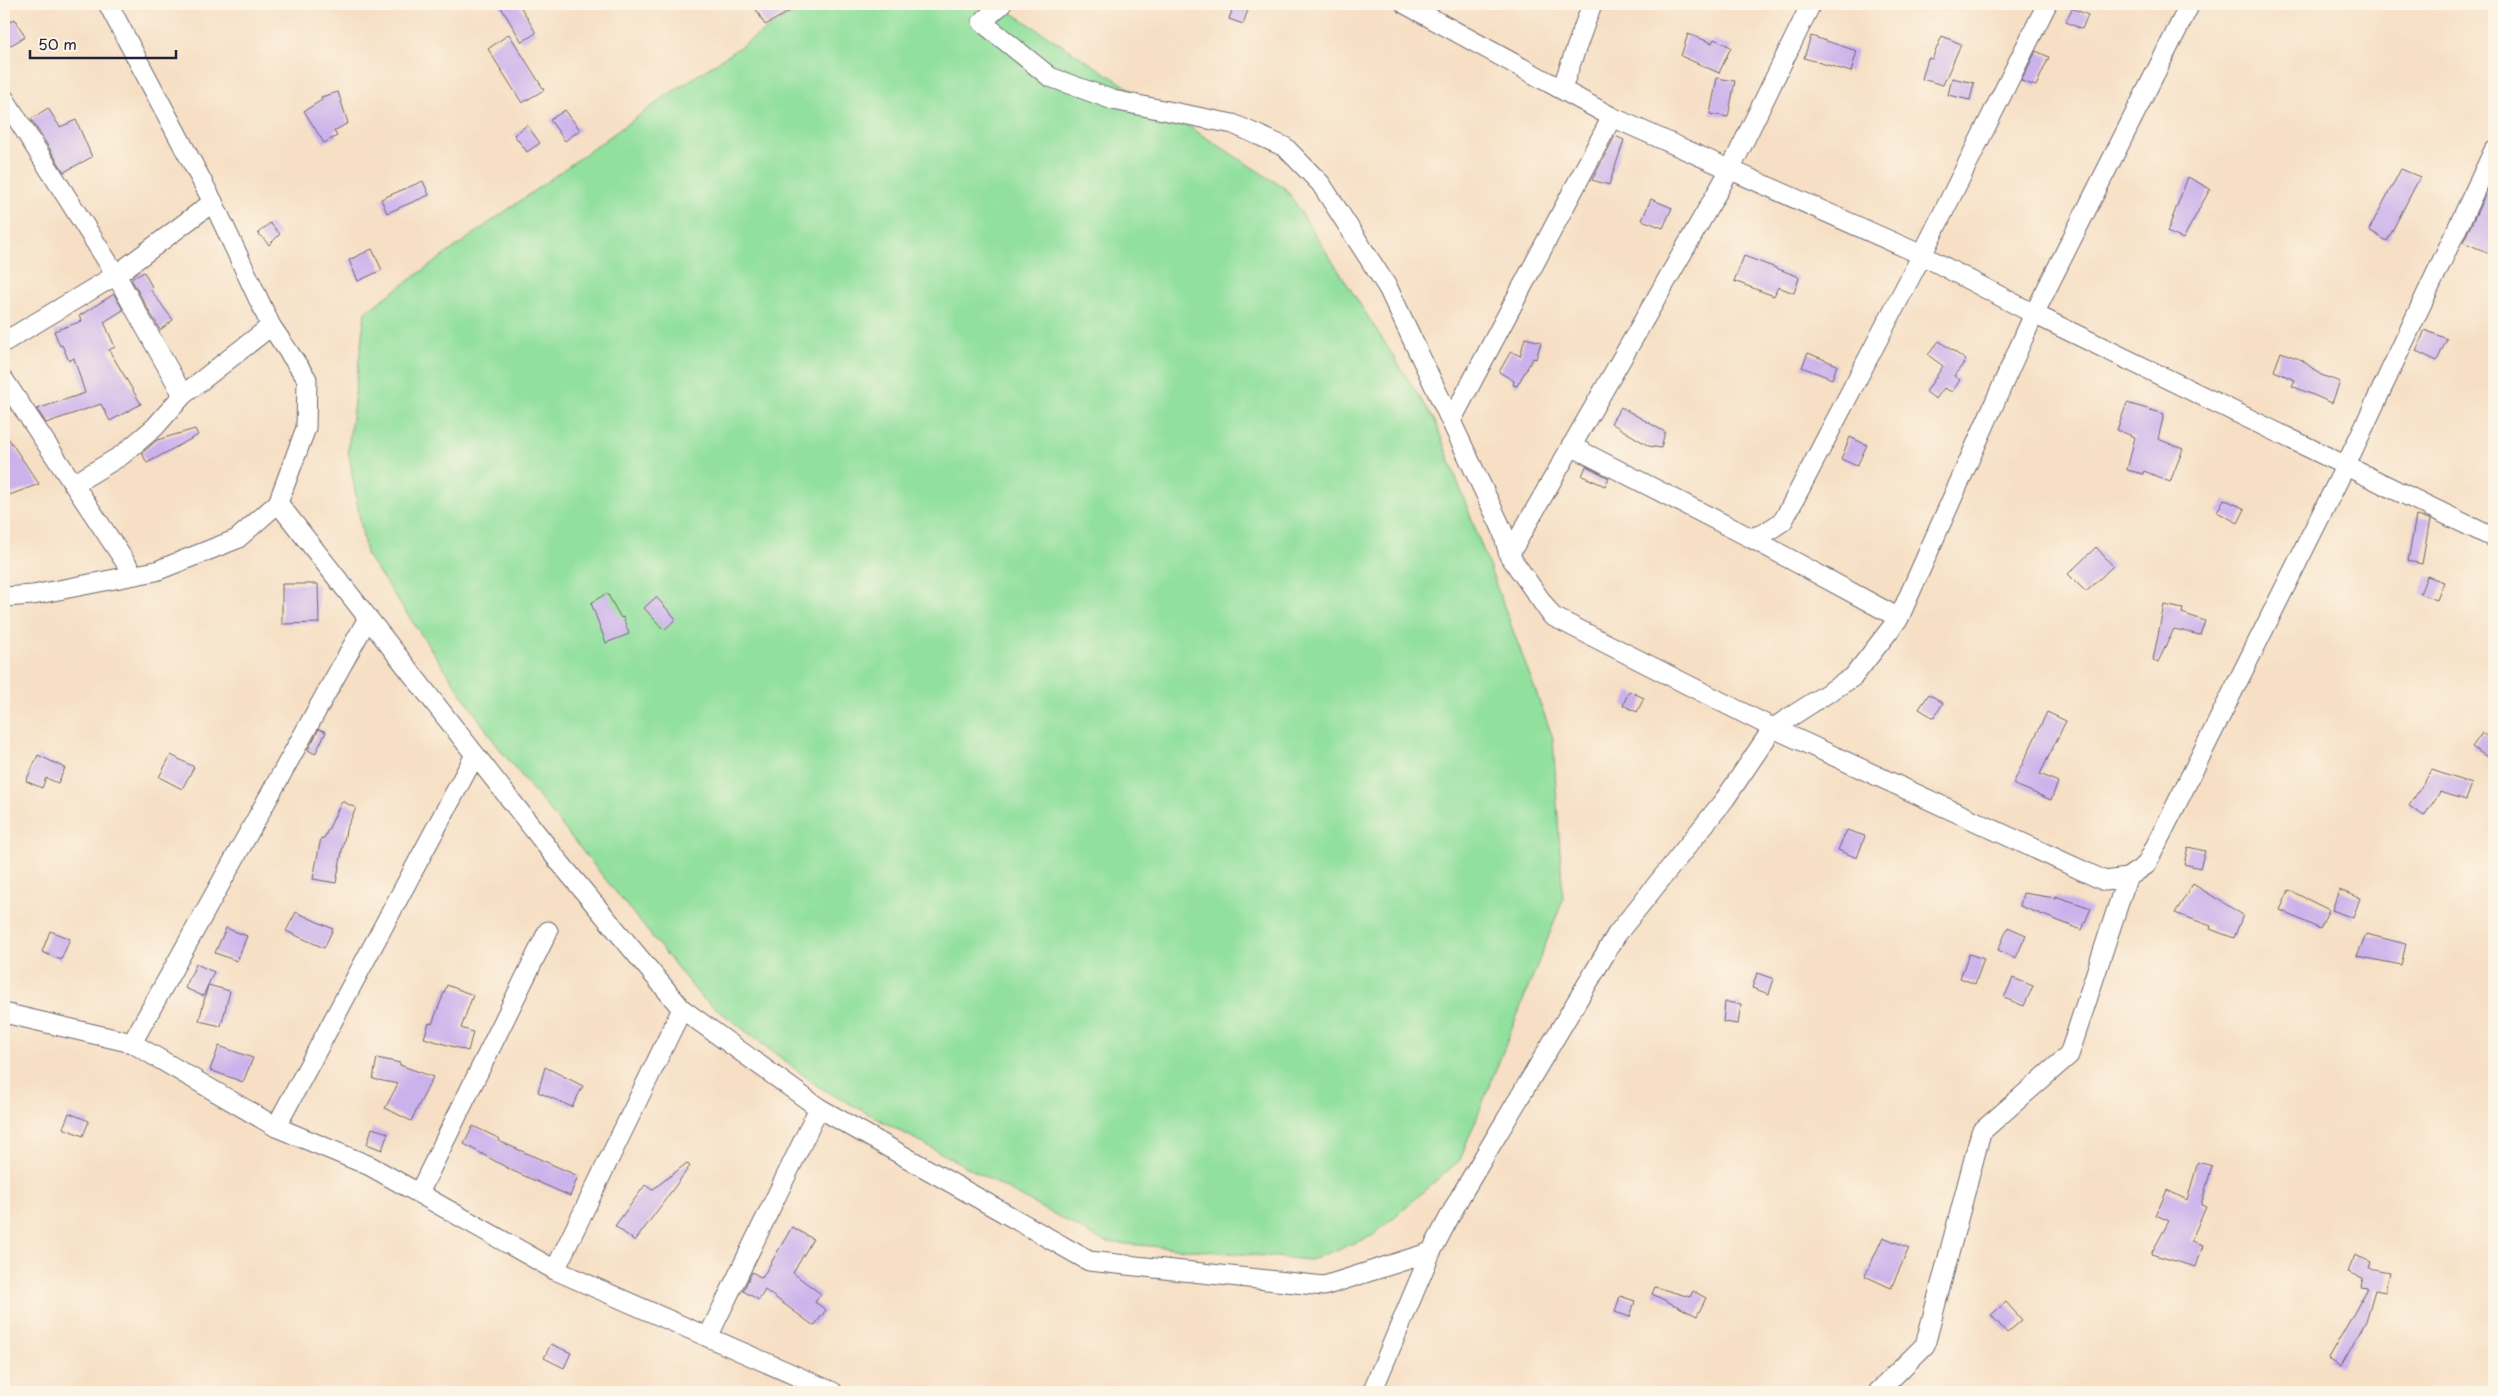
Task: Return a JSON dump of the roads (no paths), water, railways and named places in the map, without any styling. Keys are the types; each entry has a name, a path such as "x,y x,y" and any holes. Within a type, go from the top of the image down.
{"street":[{"path":"4,597 33,595 156,571 237,538 278,503 306,428 307,379 271,326 212,202 108,4"},
{"path":"1002,4 982,22 1050,78 1114,100 1233,124 1285,147 1321,184 1388,288 1502,529 1509,555 1552,616 1773,728 2105,881 2127,878 2146,865 2346,465 2494,150"},
{"path":"1405,4 1612,117 1922,255 2034,314 2494,538"},
{"path":"1562,88 1592,4"},
{"path":"1509,555 1730,170 1811,4"},
{"path":"1751,538 1765,534 1783,521 1922,255 2047,4"},
{"path":"1372,1392 1431,1252 1460,1198 1617,934 1725,799 1773,728 1853,677 1900,618 2034,314 2190,4"},
{"path":"4,98 116,276 183,396"},
{"path":"1452,421 1612,117"},
{"path":"4,342 116,276 212,202"},
{"path":"74,484 122,455 155,427 183,396 271,326"},
{"path":"4,380 134,575"},
{"path":"1572,446 1751,538 1900,618"},
{"path":"278,503 556,858 682,1009 819,1108 1088,1261 1324,1286 1431,1252"},
{"path":"132,1043 368,618"},
{"path":"276,1127 475,755"},
{"path":"1878,1392 1925,1345 1981,1132 2068,1055 2127,878"},
{"path":"419,1193 548,931"},
{"path":"555,1270 682,1009"},
{"path":"4,1013 132,1043 276,1127 370,1166 555,1270 833,1392"},
{"path":"708,1337 819,1108"}]}
